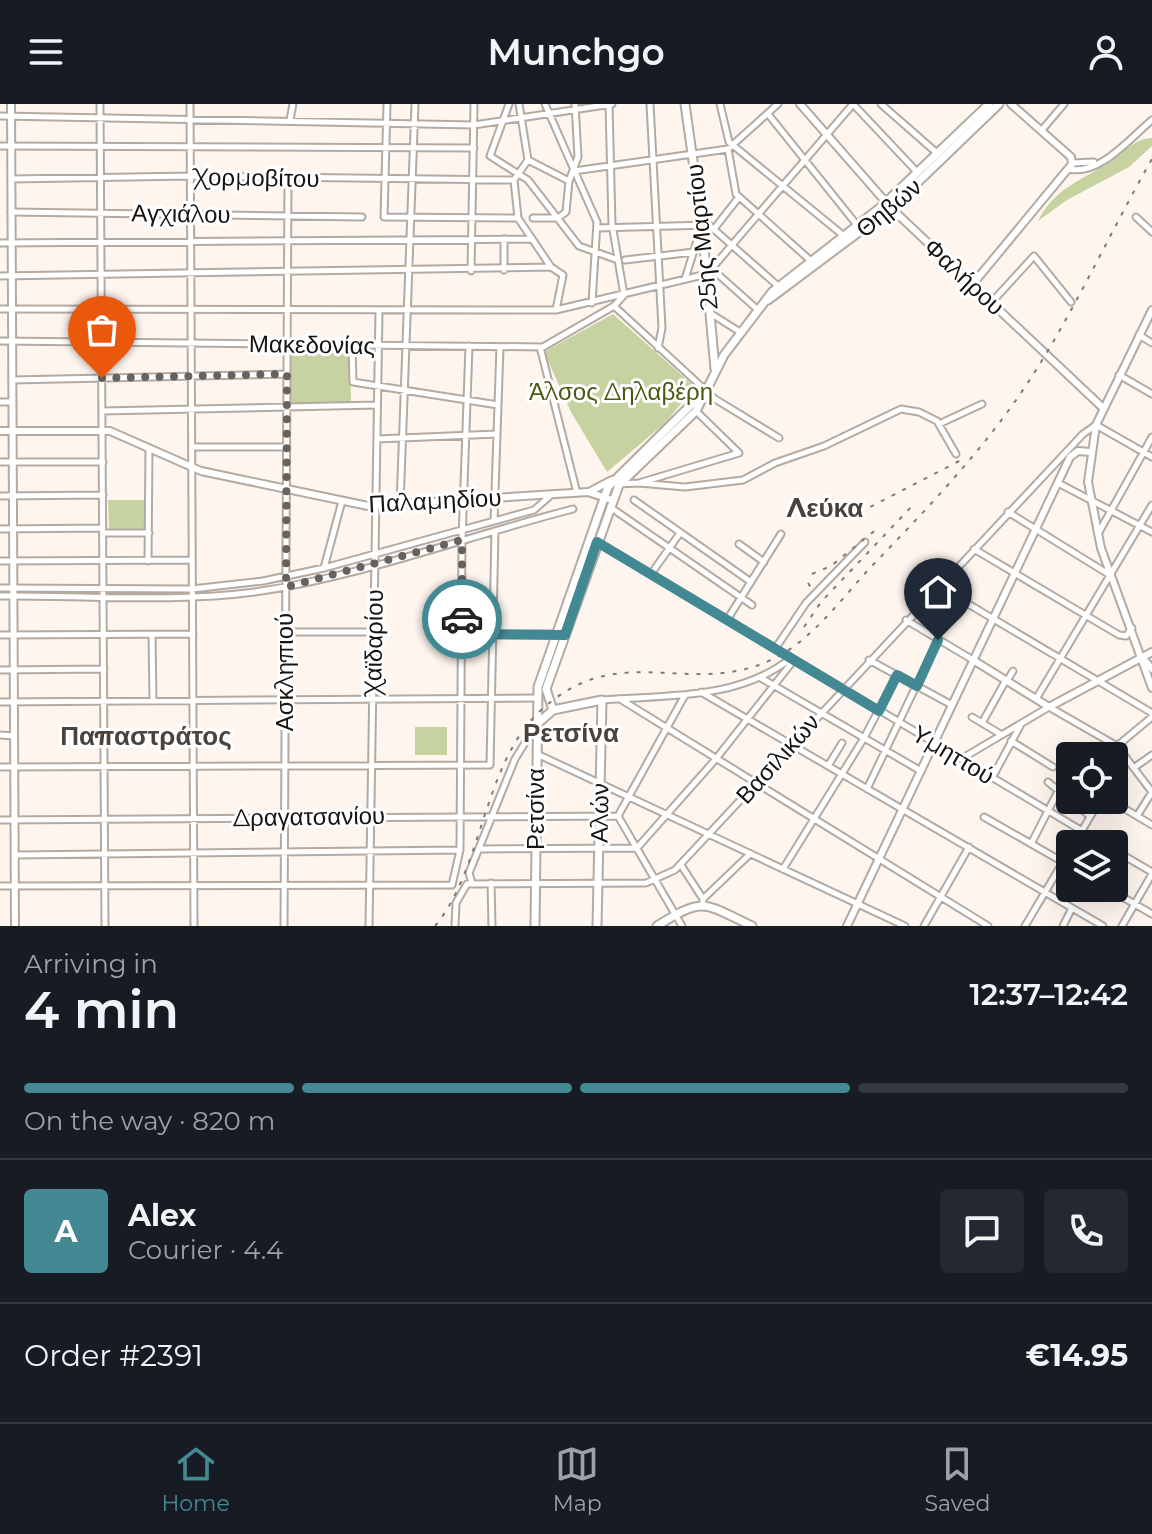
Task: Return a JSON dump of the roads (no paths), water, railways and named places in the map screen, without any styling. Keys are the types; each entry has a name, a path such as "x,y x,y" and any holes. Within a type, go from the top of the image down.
{"main road":[{"name":"25ης Μαρτίου","path":"685,104 709,272 715,371"},
{"name":"Θηβών","path":"768,300 778,286 888,206 989,104"},
{"name":"Θηβών","path":"615,482 696,411 715,371 740,332 768,300 888,206 999,104"},
{"name":"Θηβών","path":"599,511 608,500 615,482 706,391"},
{"name":"Ρετσίνα","path":"535,926 536,698 597,542 608,500"},
{"name":"Ρετσίνα","path":"553,710 546,689 599,511"},
{"path":"536,725 553,710 602,700"},
{"name":"Αλών","path":"597,926 602,700"},
{"path":"657,926 703,901 752,926"}],"street":[{"path":"11,104 15,926"},
{"path":"100,104 105,926"},
{"path":"190,104 194,926"},
{"path":"290,120 294,104"},
{"path":"387,104 384,217 518,218"},
{"path":"400,505 415,104"},
{"path":"471,271 474,104"},
{"path":"509,104 490,156 520,175 579,246 595,254 621,260 694,252"},
{"path":"519,104 528,160 514,180 518,218 551,267"},
{"path":"545,104 597,228 592,303"},
{"path":"0,116 190,117 474,125 610,104 613,228 621,260 624,295"},
{"path":"650,104 662,328 658,348"},
{"path":"720,104 739,197 811,261"},
{"path":"574,171 730,147 778,104"},
{"name":"Φαλήρου","path":"800,104 888,206 1103,408"},
{"path":"0,309 556,310 709,272 853,104 919,174"},
{"path":"881,104 939,154"},
{"path":"972,285 1071,166 1071,157 1011,104"},
{"path":"1041,131 1064,104"},
{"path":"533,218 558,218 566,212 569,181 578,157 576,107"},
{"path":"768,114 858,226"},
{"path":"1071,166 1077,170 1103,162 1152,120"},
{"path":"0,146 474,148"},
{"path":"730,147 784,184 844,236"},
{"path":"528,160 569,181"},
{"name":"Χορμοβίτου","path":"0,179 190,176 385,181 514,180"},
{"name":"Ασκληπιού","path":"284,926 288,179"},
{"path":"714,229 739,197"},
{"name":"Αγχιάλου","path":"0,212 362,217"},
{"path":"1136,217 1152,232"},
{"path":"597,228 702,225 714,229 778,286"},
{"path":"685,280 702,225"},
{"path":"504,239 504,270"},
{"path":"0,243 531,239"},
{"path":"991,303 1034,256 1071,302"},
{"path":"0,276 471,271 551,267 561,271 556,310"},
{"path":"709,272 758,310"},
{"name":"Μακεδονίας","path":"0,341 540,347 614,306 624,295"},
{"path":"614,306 706,391 779,438"},
{"name":"Χαϊδαρίου","path":"369,926 379,310"},
{"path":"1152,310 1103,408 1090,452 1090,500 1097,535 1144,658 1152,688"},
{"path":"710,313 740,332"},
{"path":"1139,335 1152,343"},
{"path":"352,345 353,382 498,405"},
{"path":"0,886 452,885 460,850 462,540 469,346"},
{"path":"494,521 500,347"},
{"path":"540,347 577,493"},
{"path":"12,380 287,374"},
{"path":"1119,375 1152,394"},
{"path":"0,402 12,402"},
{"path":"939,424 982,404"},
{"path":"102,411 377,405"},
{"path":"615,482 685,487 743,480 775,463 838,439 893,410 919,412 939,424 956,454"},
{"path":"639,483 739,453 696,411"},
{"path":"1096,425 1152,457"},
{"name":"Βασιλικών","path":"656,881 681,865 973,548 1083,434 1096,425"},
{"path":"0,431 102,430"},
{"name":"Παλαμηδίου","path":"102,430 192,468 376,506 588,492 615,482"},
{"path":"377,439 497,434"},
{"path":"1097,535 1152,437"},
{"path":"192,447 286,447"},
{"path":"148,561 149,448"},
{"path":"847,926 1058,483 1074,454 1090,452"},
{"path":"0,462 103,462"},
{"path":"1058,483 1152,532"},
{"name":"Παλαμηδίου","path":"588,492 608,500"},
{"path":"0,496 103,495"},
{"path":"104,594 192,589 286,577 534,510 551,495"},
{"path":"608,500 752,605"},
{"path":"634,500 751,582"},
{"path":"324,568 342,501"},
{"path":"1036,699 1152,505"},
{"path":"0,588 14,592 192,597 286,587 573,509"},
{"path":"1008,512 1111,575"},
{"path":"0,529 149,533"},
{"path":"0,767 490,765 495,531"},
{"path":"651,574 680,533"},
{"path":"727,620 781,534"},
{"name":"Υμηττού","path":"597,542 1079,830"},
{"path":"775,649 806,603 865,542"},
{"path":"739,544 764,562"},
{"path":"973,548 1122,636 1132,627"},
{"path":"0,561 192,560"},
{"path":"938,586 1152,715 1122,742"},
{"path":"0,596 14,592"},
{"path":"906,620 1110,742"},
{"path":"285,632 374,632"},
{"path":"0,635 193,634"},
{"path":"462,634 560,634"},
{"path":"152,635 153,701"},
{"path":"867,789 938,640"},
{"path":"960,759 1152,652"},
{"path":"1144,658 1152,669"},
{"path":"602,700 701,692 760,678 793,659"},
{"path":"479,849 637,848 715,760 793,659"},
{"path":"869,660 952,705"},
{"path":"0,670 104,669"},
{"path":"982,723 1013,671"},
{"path":"783,869 864,738 897,675"},
{"path":"760,678 921,771"},
{"path":"701,692 1103,926"},
{"path":"682,926 618,816 685,694"},
{"path":"0,702 536,698"},
{"path":"620,699 988,926"},
{"path":"972,717 1003,735"},
{"path":"472,883 469,873 518,751 536,725"},
{"path":"992,778 1020,726"},
{"path":"0,735 14,736"},
{"path":"1011,741 1053,767"},
{"path":"828,766 842,743"},
{"path":"536,754 905,926"},
{"path":"1135,767 1152,755"},
{"path":"1128,758 1152,792 1137,816"},
{"path":"1048,782 1056,789"},
{"path":"1031,844 1056,796"},
{"path":"1128,811 1152,825"},
{"name":"Δραγατσανίου","path":"0,820 535,814 618,816"},
{"path":"1082,830 1090,816 1088,814"},
{"path":"984,817 1056,858"},
{"path":"924,926 969,847"},
{"path":"15,855 460,850"},
{"path":"681,865 703,901 750,854"},
{"path":"1122,926 1152,873 1128,858"},
{"path":"1025,926 1056,874"},
{"path":"455,926 457,901 463,886 472,883 656,881"},
{"path":"491,883 492,926"},
{"path":"1128,900 1152,914"},
{"path":"1063,926 1072,908"}],"railway":[{"path":"435,926 451,903 463,877 505,762 519,736 537,714 567,691 596,678 652,672 710,674 740,670 771,660 799,643 823,620 951,482 1008,412 1059,332 1152,159"},
{"path":"849,518 963,459"},
{"path":"804,627 821,602 913,505"},
{"path":"812,574 831,566 878,528"},
{"path":"808,583 814,592"}],"district":[{"name":"Λεύκα","path":"825,508"},
{"name":"Ρετσίνα","path":"571,733"},
{"name":"Παπαστράτος","path":"146,736"}],"park label":[{"name":"Άλσος Δηλαβέρη","path":"621,392"}]}
